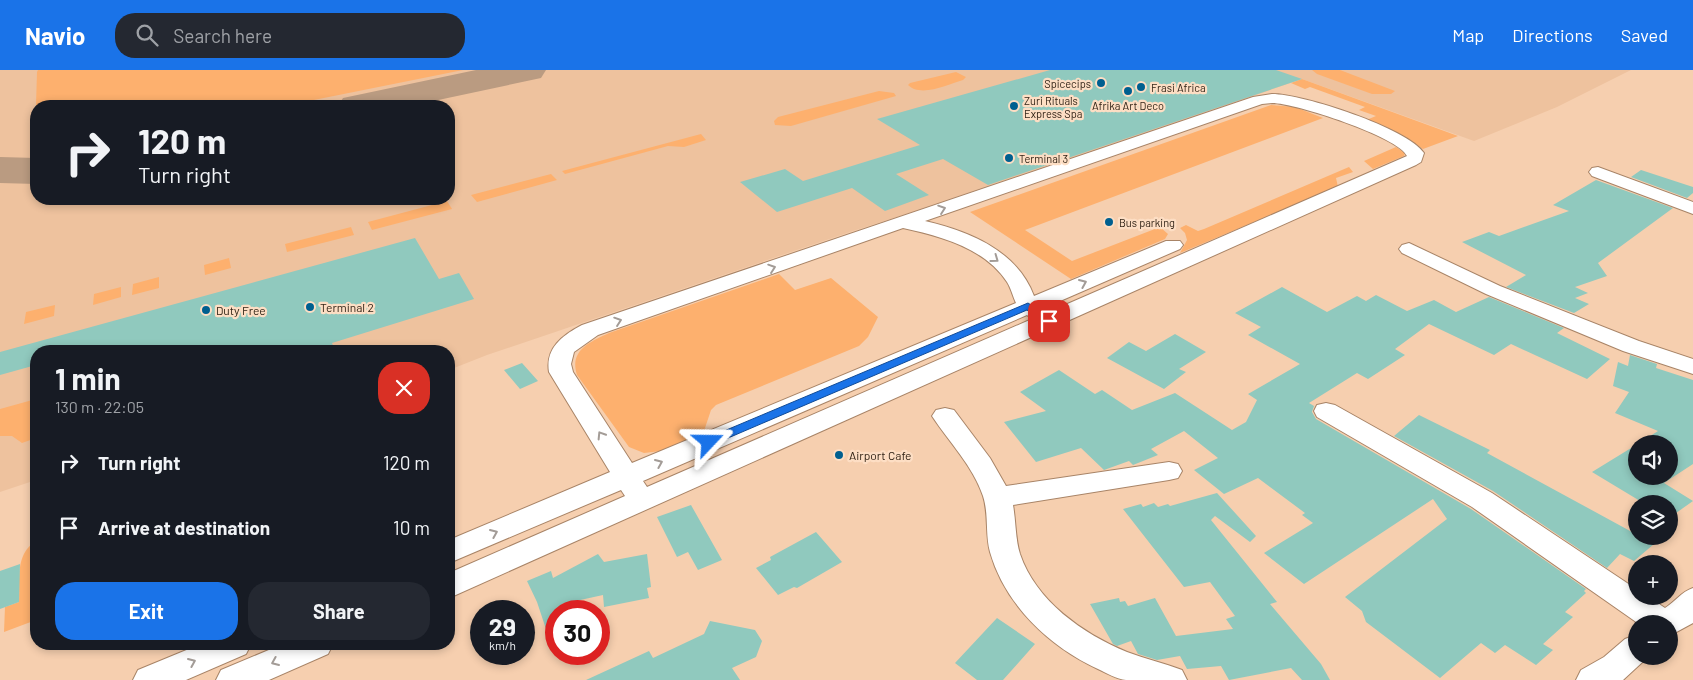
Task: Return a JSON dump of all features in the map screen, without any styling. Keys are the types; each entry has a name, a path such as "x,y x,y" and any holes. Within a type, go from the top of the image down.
{"street":[{"path":"455,583 1410,161 1415,158 1416,153 1413,148 1398,139 1307,104 1286,99 1266,98 590,330 567,344 560,353 558,363 561,372 642,500"},
{"path":"1598,172 1693,208"},
{"path":"902,223 956,234 981,249 1004,266 1023,289 1028,306 1049,321"},
{"path":"455,549 1173,246"},
{"path":"1409,249 1493,290 1631,346 1693,367"},
{"path":"1326,410 1482,500 1652,615"},
{"path":"945,416 984,469 997,497 1007,558 1028,597 1059,631 1109,669 1170,680"},
{"path":"997,497 1169,472"},
{"path":"1678,616 1686,611 1693,601"},
{"path":"150,680 221,650"},
{"path":"233,680 303,650"},
{"path":"1593,680 1616,667 1628,656"}],"shaded area":[{"path":"0,70 1631,70 1557,107 1474,141 1302,79 991,187 853,231 487,355 455,368 455,345 30,345 30,482 0,492"},
{"path":"38,70 463,70 314,100 36,100"},
{"path":"1312,70 1340,70 1395,91 1391,94 1372,94 1317,74"},
{"path":"956,72 966,77 963,80 935,89 920,90 908,85 910,83"},
{"path":"1302,79 1458,136 1423,149 1408,139 1364,121 1376,116 1359,110 1365,107 1310,87 1305,89 1291,83"},
{"path":"879,91 894,93 896,96 791,126 775,125 774,121 778,117"},
{"path":"1271,105 1295,107 1323,118 1025,230 1072,261 1160,227 1168,234 1165,239 1071,279 970,212"},
{"path":"701,134 706,140 684,147 668,146 565,174 562,171"},
{"path":"1396,147 1405,153 1404,156 1373,169 1364,161"},
{"path":"1349,167 1353,172 1336,178 1338,187 1180,253 1187,240 1185,233 1180,228 1186,225 1198,231 1204,229"},
{"path":"551,174 557,180 477,202 471,195"},
{"path":"432,205 450,205 452,209 372,230 368,222"},
{"path":"351,227 354,235 287,252 285,244"},
{"path":"229,258 231,268 205,275 204,265"},
{"path":"779,274 795,290 831,278 878,317 868,337 859,346 716,405 711,410 704,431 693,438 661,451 644,453 629,447 577,375 576,359 583,348 609,333"},
{"path":"159,277 159,288 132,295 133,284"},
{"path":"121,287 121,297 93,305 94,294"},
{"path":"55,305 54,316 24,324 26,312"},
{"path":"30,401 30,440 22,443 12,436 0,436 0,409"},
{"path":"29,546 30,622 4,632 5,607 19,602 20,568"}],"building":[{"name":"Terminal 3","path":"1050,70 1276,70 1302,79 988,185 943,159 896,174 929,195 885,211 852,188 777,212 740,182 785,169 803,181 920,145 877,119"},
{"path":"1641,170 1693,187 1693,193 1687,198 1631,177"},
{"path":"1596,180 1673,208 1598,263 1607,276 1575,287 1588,293 1575,298 1589,304 1574,313 1506,287 1526,275 1462,242 1489,232 1499,236 1569,211 1553,205"},
{"name":"Terminal 2","path":"415,238 439,279 459,273 474,299 332,343 333,345 30,345 30,367 0,375 0,352"},
{"path":"1282,287 1327,312 1357,296 1366,301 1376,295 1407,311 1434,300 1456,312 1489,297 1564,328 1557,333 1610,359 1587,379 1511,344 1494,355 1429,324 1395,349 1405,355 1368,379 1357,373 1309,403 1314,406 1312,412 1316,419 1471,509 1586,589 1584,591 1586,593 1565,612 1573,617 1543,644 1553,650 1536,665 1505,645 1495,653 1481,643 1440,678 1366,622 1362,611 1345,597 1447,519 1433,499 1304,584 1264,553 1313,523 1302,515 1305,513 1258,478 1224,494 1194,470 1218,458 1184,431 1151,449 1158,455 1133,465 1129,461 1104,470 1081,448 1036,462 1004,422 1046,411 1020,392 1059,370 1095,394 1102,390 1132,410 1175,393 1232,430 1246,422 1257,400 1248,394 1300,364 1248,335 1261,327 1235,313"},
{"path":"1175,334 1206,352 1179,369 1186,372 1164,389 1107,358 1129,342 1146,351"},
{"path":"1630,355 1657,364 1656,368 1693,380 1693,464 1678,474 1678,435 1652,435 1658,431 1615,413 1629,392 1613,386 1618,362 1628,366"},
{"path":"522,363 538,381 520,389 504,370"},
{"path":"1419,415 1490,450 1487,453 1628,530 1628,545 1653,545 1641,555 1628,555 1628,558 1620,554 1607,568 1493,491 1394,436"},
{"path":"1628,450 1628,485 1667,485 1693,501 1678,512 1678,495 1630,495 1592,472"},
{"path":"1217,493 1256,536 1250,542 1215,516 1211,520 1277,602 1270,604 1321,664 1330,680 1302,680 1291,668 1229,680 1221,666 1187,669 1180,656 1157,660 1138,654 1131,641 1117,646 1113,644 1090,604 1119,598 1120,602 1125,601 1128,606 1155,598 1176,636 1233,629 1226,619 1235,616 1210,582 1184,587 1123,509 1141,504 1143,507 1154,503 1158,507 1168,504 1170,506"},
{"path":"691,505 722,560 698,570 688,552 677,557 657,517"},
{"path":"816,532 842,562 797,588 794,587 778,595 756,568 771,560 770,557"},
{"path":"598,554 604,562 647,554 651,587 647,588 649,598 610,606 610,600 603,600 603,595 580,600 545,600 545,626 527,581 551,571 553,578"},
{"path":"20,564 19,602 0,609 0,571"},
{"path":"997,618 1035,644 1003,680 977,680 955,663"},
{"path":"710,621 755,630 762,641 756,657 732,668 740,680 586,680 649,651 653,658 704,634"}],"taxiway":[{"path":"386,100 528,70"},
{"path":"0,170 30,171"}],"place":[{"name":"Spicecips","path":"1101,83"},
{"name":"Frasi Africa","path":"1141,87"},
{"name":"Afrika Art Deco","path":"1128,91"},
{"name":"Zuri Rituals Express Spa","path":"1014,106"},
{"name":"Terminal 3","path":"1009,158"},
{"name":"Bus parking","path":"1109,222"},
{"name":"Terminal 2","path":"310,307"},
{"name":"Duty Free","path":"206,310"},
{"name":"Airport Cafe","path":"839,455"}],"route":[{"path":"709,442 1028,306 1049,321"}]}
